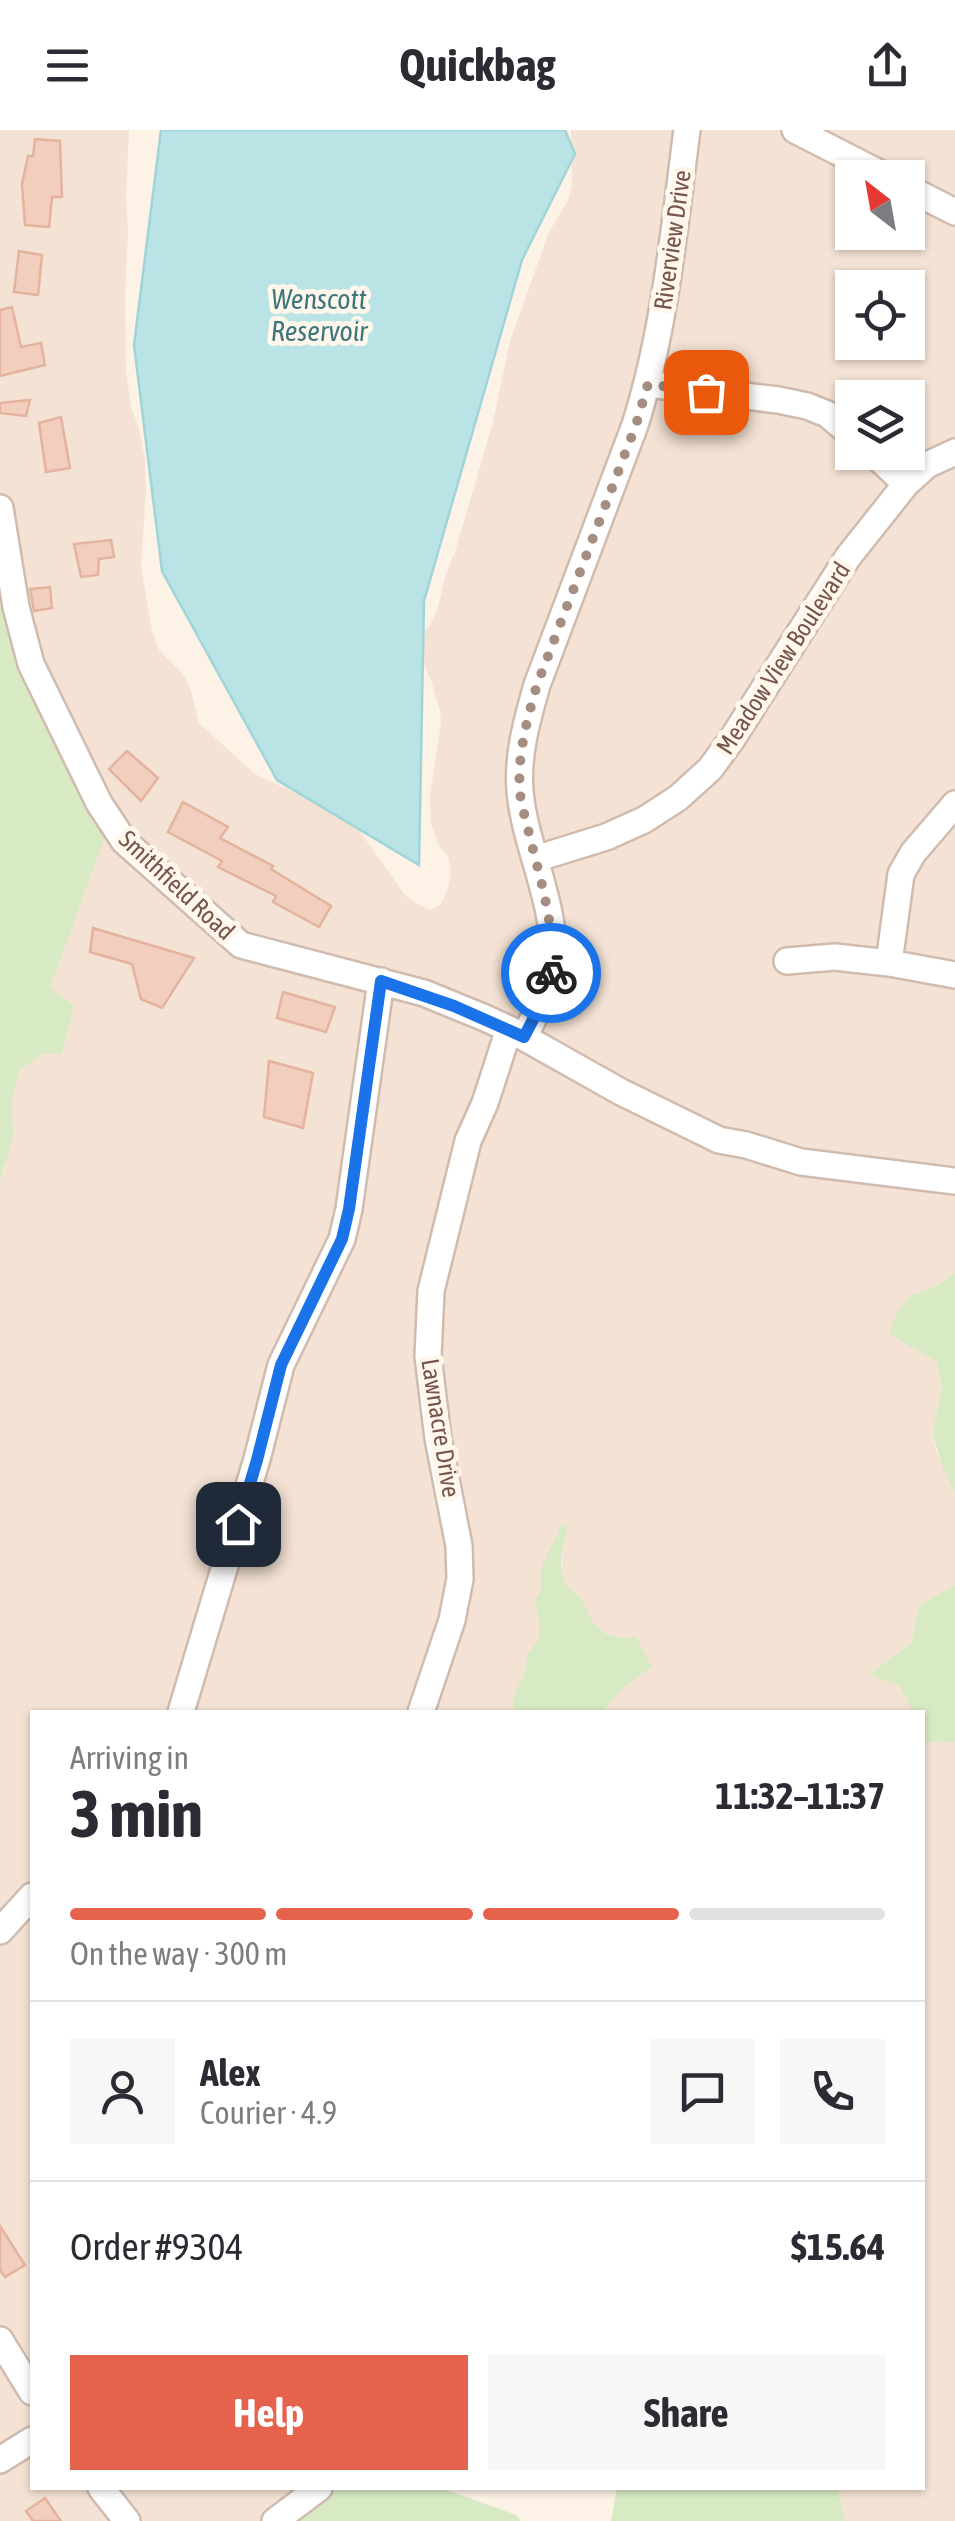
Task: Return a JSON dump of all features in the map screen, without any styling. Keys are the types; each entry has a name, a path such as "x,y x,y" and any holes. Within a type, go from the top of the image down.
{"street":[{"name":"Riverview Drive","path":"516,1033 540,1006 553,951 520,792 526,725 537,685 648,384 687,130"},
{"path":"795,130 854,160"},
{"path":"925,197 955,212"},
{"path":"648,384 778,400 807,406 835,421"},
{"name":"Meadow View Boulevard","path":"535,860 644,820 710,770 848,557 906,484 927,465 955,452"},
{"path":"891,470 906,484"},
{"name":"Smithfield Road","path":"0,508 16,607 32,664 99,802 124,841 241,944 424,994 516,1033 620,1092 719,1140 746,1144 801,1162 955,1181"},
{"path":"889,963 901,874 912,853 955,804"},
{"path":"787,961 835,958 955,975"},
{"path":"182,1710 257,1460 281,1365 342,1239 381,981"},
{"name":"Lawnacre Drive","path":"422,1710 452,1620 460,1579 451,1495 438,1438 428,1356 431,1290 468,1141 516,1033"},
{"path":"0,1930 30,1898"},
{"path":"0,2340 30,2389"},
{"path":"0,2460 30,2441"},
{"path":"103,2490 127,2521"},
{"path":"274,2521 315,2490"}],"shaded area":[{"path":"0,130 129,130 126,373 145,459 141,563 159,650 183,674 199,723 255,774 342,814 359,830 405,895 431,910 441,904 451,872 431,823 430,795 441,723 432,683 420,655 420,638 438,608 456,549 493,422 510,341 549,232 568,200 572,184 571,130 955,130 955,1272 940,1284 910,1296 937,1361 942,1388 932,1433 955,1493 955,1585 919,1605 911,1643 871,1673 900,1687 912,1710 604,1710 628,1683 652,1666 622,1639 601,1631 589,1619 581,1597 567,1589 561,1573 566,1528 541,1568 541,1591 534,1601 539,1638 527,1656 525,1672 513,1696 515,1710 30,1710 30,2490 316,2490 282,2521 0,2521 0,1182 5,1168 12,1074 45,1053 74,1006 31,975 37,677 0,518"},
{"path":"925,1743 955,1743 955,2521 846,2521 838,2490 925,2490"}],"green space":[{"path":"0,518 15,599 107,831 50,988 74,1005 62,1054 45,1053 20,1069 12,1098 13,1137 0,1182"},
{"path":"955,1272 955,1493 932,1433 942,1388 937,1362 889,1334 898,1311 910,1296 940,1284"},
{"path":"562,1524 567,1527 561,1567 566,1583 581,1597 600,1629 615,1636 636,1637 652,1667 625,1687 604,1710 515,1710 513,1696 525,1672 527,1656 539,1638 534,1601 541,1590 541,1568"},
{"path":"955,1585 955,1743 925,1744 925,1710 912,1710 900,1687 870,1674 911,1643 919,1605"},
{"path":"316,2490 447,2490 516,2515 521,2521 283,2521"},
{"path":"617,2490 838,2490 846,2521 611,2521"}],"water":[{"name":"Wenscott Reservoir","path":"161,130 565,130 575,154 522,260 424,601 419,865 277,780 162,571 134,345"}],"building":[{"path":"35,139 60,141 62,197 52,197 49,227 25,225 22,184"},
{"path":"19,251 42,255 38,295 14,292"},
{"path":"12,307 21,347 41,343 45,365 0,376 0,310"},
{"path":"30,400 26,416 0,413 0,403"},
{"path":"61,417 70,468 46,472 39,423"},
{"path":"111,540 114,557 99,559 98,575 81,577 74,544"},
{"path":"50,587 52,608 34,611 30,589"},
{"path":"127,751 158,778 141,801 109,769"},
{"path":"183,802 228,827 220,838 273,866 271,869 331,906 319,927 273,902 276,896 218,867 222,861 168,832"},
{"path":"93,928 194,958 162,1008 141,999 132,964 90,952"},
{"path":"283,992 335,1007 326,1032 277,1018"},
{"path":"269,1061 313,1073 303,1128 264,1117"},
{"path":"0,2226 25,2265 5,2277 0,2270"},
{"path":"45,2498 61,2521 33,2521 26,2511"}],"way so far":[{"path":"551,973 550,922 520,792 526,725 537,685 648,384 706,392"}],"route":[{"path":"238,1524 281,1365 342,1239 381,981 424,994 524,1037 551,973"}]}
